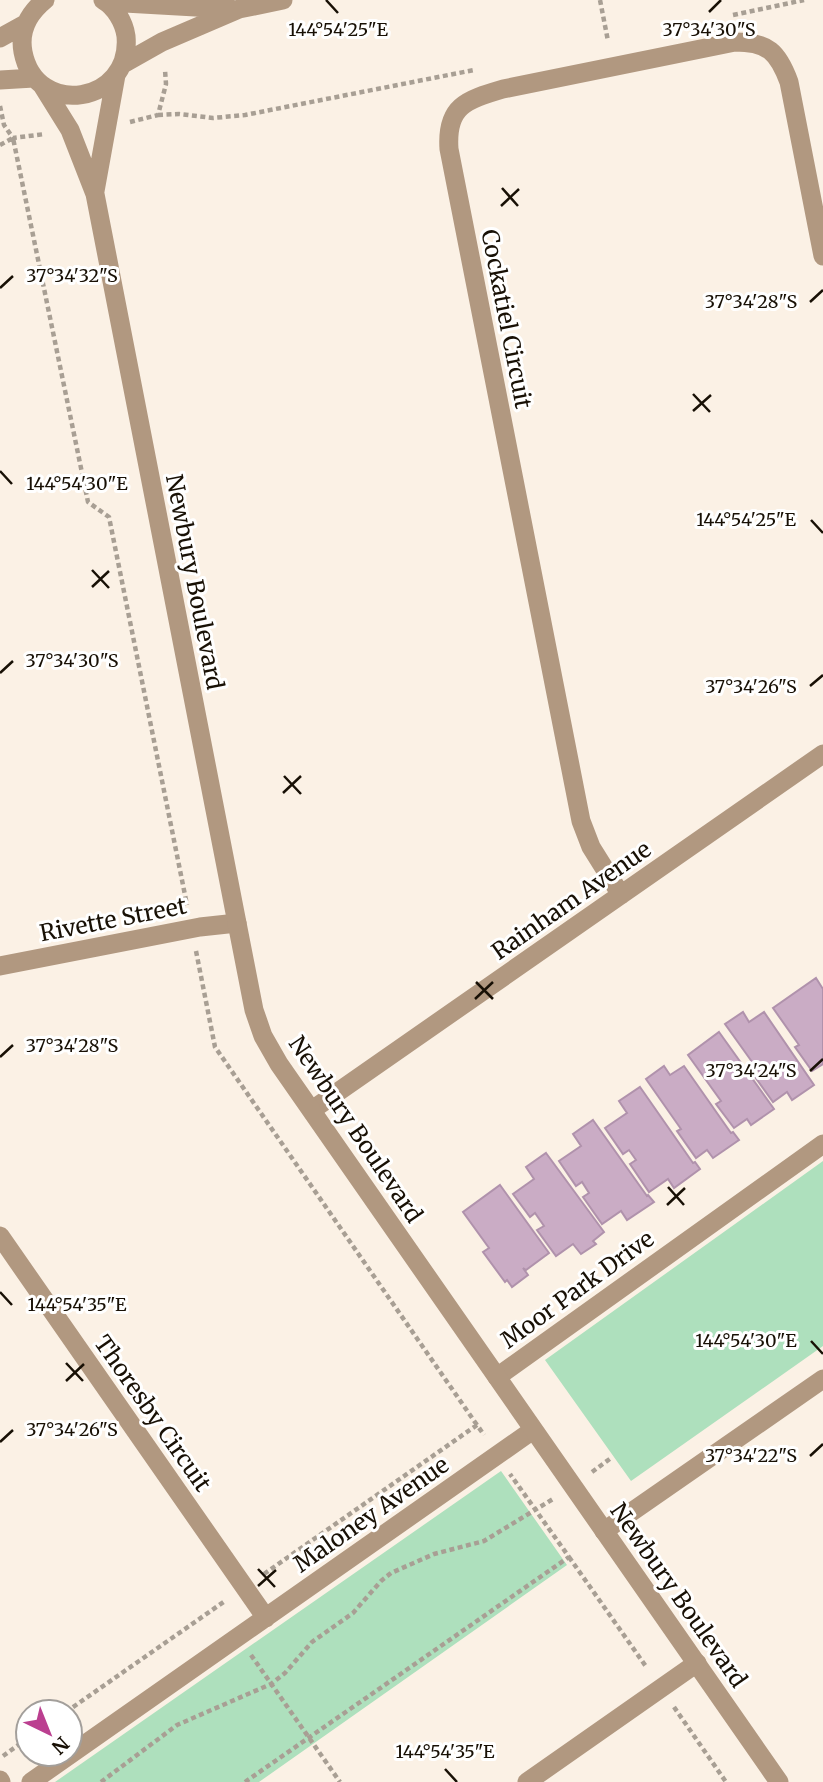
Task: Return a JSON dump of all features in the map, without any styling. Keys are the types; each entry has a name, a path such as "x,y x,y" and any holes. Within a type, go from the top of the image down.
{"street":[{"path":"0,80 38,81 56,93 73,96 89,94 104,86 119,69 162,42 239,9 283,0"},
{"path":"105,1 239,9"},
{"name":"Newbury Boulevard","path":"95,194 119,69 127,47 125,30 118,15 105,1"},
{"path":"0,38 34,9"},
{"name":"Newbury Boulevard","path":"34,9 21,43 25,62 70,130 95,194 254,1010 263,1036 279,1064 779,1782"},
{"name":"Cockatiel Circuit","path":"621,895 591,847 581,821 447,131 460,106 472,98 492,92 735,42 753,42 777,57 789,82 823,256"},
{"name":"Rainham Avenue","path":"312,1110 823,754"},
{"name":"Rivette Street","path":"0,966 200,927 237,923"},
{"name":"Moor Park Drive","path":"496,1377 823,1144"},
{"name":"Thoresby Circuit","path":"0,1236 266,1618"},
{"path":"604,1531 823,1379"},
{"name":"Maloney Avenue","path":"31,1782 533,1430"},
{"path":"527,1782 697,1663"}],"path":[{"path":"600,0 608,41 621,38"},
{"path":"725,16 804,0"},
{"path":"158,115 179,114 214,118 244,115 485,67"},
{"path":"0,145 13,138"},
{"path":"84,1700 477,1425 726,1782"},
{"path":"101,1782 177,1725 271,1684 285,1673 312,1642 354,1613 391,1573 434,1554 484,1541 535,1511 611,1458"},
{"path":"245,1782 569,1557"},
{"path":"239,1637 340,1782"}],"green space":[{"path":"823,1161 823,1346 631,1481 545,1360"},
{"path":"501,1471 567,1565 259,1782 55,1782 75,1768 84,1768 84,1762"}],"building":[{"path":"816,978 823,989 823,1064 812,1071 795,1047 799,1045 773,1008"},
{"path":"743,1012 749,1022 764,1012 814,1085 792,1100 787,1092 773,1102 755,1077 760,1073 725,1024"},
{"path":"719,1032 774,1109 751,1125 747,1119 734,1128 716,1104 721,1101 688,1055"},
{"path":"664,1066 670,1075 684,1066 731,1133 739,1140 713,1158 707,1150 696,1158 677,1131 681,1129 646,1079"},
{"path":"640,1087 693,1163 700,1169 674,1188 668,1179 649,1192 630,1164 636,1160 629,1150 623,1154 605,1128 627,1113 619,1101"},
{"path":"593,1120 654,1202 627,1220 621,1211 602,1224 583,1197 589,1193 582,1182 576,1186 559,1161 581,1146 573,1134"},
{"path":"546,1153 604,1232 593,1241 596,1244 581,1254 573,1244 556,1256 537,1230 544,1226 535,1213 530,1217 513,1194 534,1179 526,1167"},
{"path":"500,1185 549,1253 526,1270 523,1268 528,1275 512,1287 507,1280 505,1282 483,1252 489,1248 463,1212"}]}
